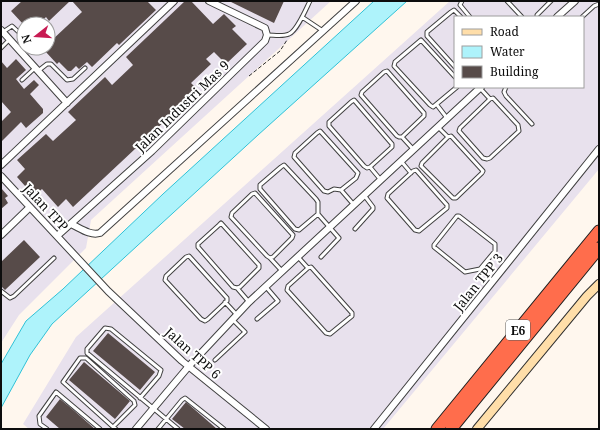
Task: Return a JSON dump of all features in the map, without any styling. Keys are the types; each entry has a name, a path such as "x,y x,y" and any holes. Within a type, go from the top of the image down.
{"highway":[{"name":"E6","path":"437,429 599,231"},
{"name":"E6","path":"451,429 599,248"}],"street":[{"path":"1,165 174,1"},
{"path":"209,1 265,28 267,35"},
{"path":"71,224 90,234 94,235 100,233 356,1"},
{"path":"558,16 574,1"},
{"path":"2,31 67,103"},
{"name":"Jalan Industri Mas 9","path":"57,236 152,151 198,107 265,41 267,35"},
{"path":"136,429 189,366 249,302 479,88"},
{"name":"Jalan TPP 3","path":"374,429 599,149"},
{"name":"Jalan TPP","path":"1,176 108,291"},
{"path":"1,236 30,207"},
{"path":"477,429 587,296 599,284"},
{"name":"Jalan TPP 6","path":"108,291 189,366 266,429"}],"lane":[{"path":"267,35 284,36 291,34 310,1"},
{"path":"462,1 460,6 469,16"},
{"path":"507,1 521,16"},
{"path":"538,16 551,1"},
{"path":"583,16 594,6 599,4"},
{"path":"454,66 427,36 428,32 454,10 459,16"},
{"path":"302,17 323,31"},
{"path":"2,31 12,26 16,30"},
{"path":"1,48 9,40"},
{"path":"454,75 421,40 395,62 394,66 430,105 434,107 456,88"},
{"path":"22,80 36,69 46,64 51,64 67,80 73,79 85,68"},
{"path":"402,137 424,116 424,113 387,71 362,92 361,95 397,136 402,137 414,149"},
{"path":"481,88 490,100"},
{"path":"506,88 504,92 506,96 532,124"},
{"path":"493,98 496,100 520,128 519,131 490,158 487,159 483,158 459,131 460,128 490,100 493,98"},
{"path":"370,167 390,148 392,144 391,141 354,100 329,122 329,126 364,166 370,167 381,180"},
{"path":"437,105 448,118"},
{"path":"438,127 448,137 453,137 483,171 482,174 456,198 453,198 421,166 422,163 448,137"},
{"path":"341,190 356,178 358,173 320,131 295,153 294,157 324,190 328,192 334,189 341,190 354,205"},
{"path":"401,162 411,173"},
{"path":"318,214 299,230 295,228 262,192 260,186 280,166 284,165 316,199 318,202 318,214 339,238 321,257"},
{"path":"416,170 419,172 447,205 447,208 419,231 415,230 387,198 388,194 411,173 416,170"},
{"path":"270,258 274,256 292,238 292,235 291,232 255,193 252,194 232,213 231,217 282,272"},
{"path":"355,229 373,209 364,195"},
{"path":"457,216 495,244 495,251 480,269 465,272 434,247 457,216"},
{"path":"237,288 240,287 257,270 259,265 222,224 218,225 198,244 198,247 233,287 237,288 249,302"},
{"path":"215,360 245,332 225,302 227,300 226,295 189,256 186,257 166,276 165,280 201,319 205,321 225,302"},
{"path":"298,256 308,268 311,267 314,269 352,313 352,316 330,334 326,332 287,290 288,286 308,268"},
{"path":"1,291 10,298 14,296 54,258"},
{"path":"480,269 493,281"},
{"path":"257,319 278,300 266,286"},
{"path":"140,398 159,376 161,370 111,330 105,328 87,349 87,353 140,398 154,408 178,429"},
{"path":"80,358 86,358 134,401 135,405 115,428 63,382 80,358"},
{"path":"47,429 40,424 39,416 56,392 100,429"},
{"path":"158,429 185,398 224,429"}],"path":[{"path":"249,76 280,51 291,34"}],"shaded area":[{"path":"1,1 331,1 91,220 86,248 19,315 1,343"},
{"path":"450,1 599,1 599,169 383,429 29,429 23,424 76,337"}],"water":[{"path":"374,1 407,1 52,324 30,355 1,408 1,364 26,321 63,289 163,194"}],"building":[{"path":"22,1 70,1 54,16 16,16 11,11"},
{"path":"72,1 147,1 156,10 119,45 117,43 92,67 87,62 79,69 76,66 71,71 68,71 59,62 57,64 50,56 56,56 56,36 82,12"},
{"path":"185,1 191,1 213,24 224,14 236,26 232,29 247,44 226,64 214,52 206,59 211,64 191,83 198,90 73,207 66,199 58,207 42,189 34,196 17,177 25,169 17,160 46,134 53,141 76,120 68,112 105,77 112,85 133,65 126,57"},
{"path":"229,1 284,1 274,23"},
{"path":"16,59 26,70 16,79 24,89 34,80 39,85 30,94 43,109 43,113 26,128 21,122 1,142 1,122 11,112 1,101 1,61 7,68"},
{"path":"1,188 8,196 5,198 8,203 1,209"},
{"path":"24,240 40,257 5,290 1,286 1,262"},
{"path":"108,333 155,372 140,390 93,351"},
{"path":"84,362 130,401 115,419 69,380"},
{"path":"60,399 95,429 60,429 46,417"},
{"path":"186,402 217,429 185,429 172,419"}]}
